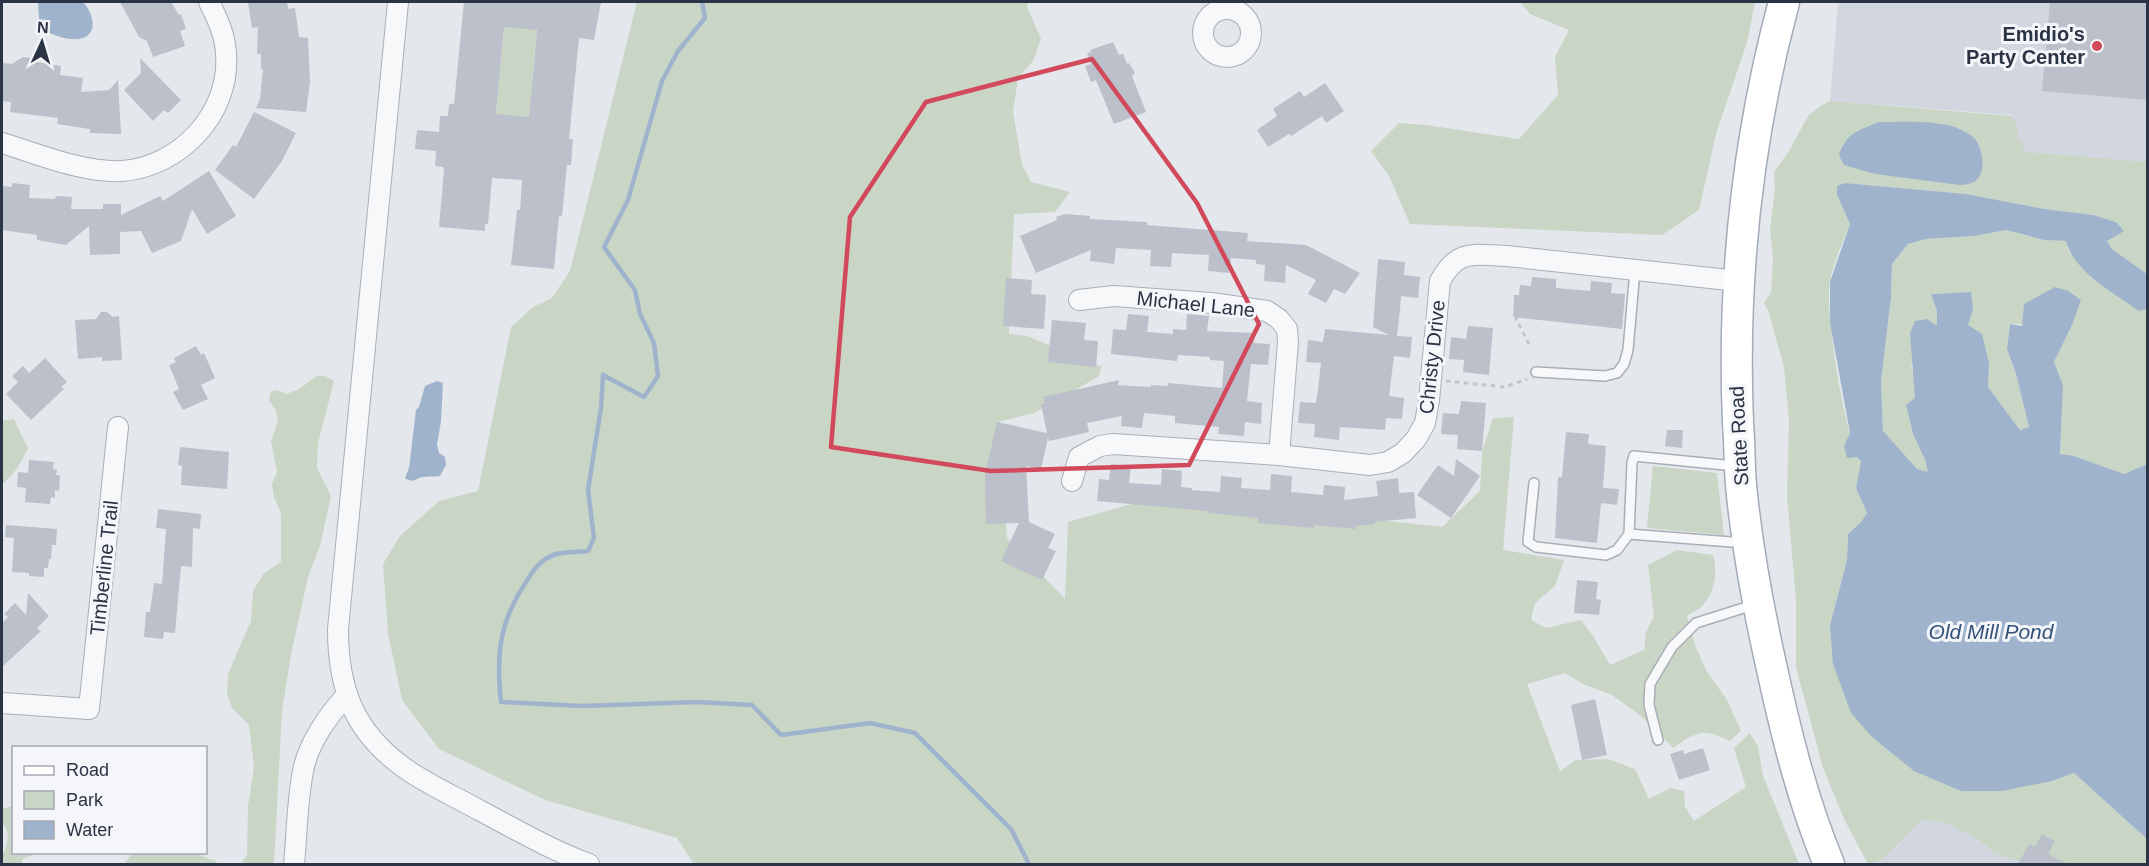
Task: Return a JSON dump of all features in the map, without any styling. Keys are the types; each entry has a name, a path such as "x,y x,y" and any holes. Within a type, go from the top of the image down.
{"main road":[{"name":"State Road","path":"1784,2 1762,92 1750,159 1738,281 1736,370 1740,467 1748,543 1758,604 1790,746 1820,843 1830,864"}],"street":[{"path":"2,143 99,170 121,171 142,168 163,161 178,152 194,138 208,120 219,100 224,84 226,53 223,34 208,2"},
{"path":"398,2 338,629 338,660 343,686 355,715 378,746 404,768 561,854 589,864"},
{"name":"Christy Drive","path":"1072,481 1079,458 1100,446 1113,444 1279,455 1370,465 1388,462 1403,453 1416,439 1425,423 1440,281 1448,266 1459,258 1473,255 1507,256 1738,281"},
{"name":"Michael Lane","path":"1079,300 1114,296 1211,303 1267,311 1279,320 1287,329 1288,342 1279,455"},
{"name":"Timberline Trail","path":"2,703 89,709 118,427"},
{"path":"294,864 303,770 324,725 347,695"}],"lane":[{"path":"1536,372 1605,376 1617,373 1624,364 1628,350 1635,270"},
{"path":"1534,483 1528,542 1536,547 1606,555 1617,550 1629,534 1634,456 1740,467"},
{"path":"1629,534 1748,543"},
{"path":"1658,740 1649,705 1650,684 1672,647 1696,623 1758,604"}],"path":[{"path":"1517,316 1516,319 1531,348"},
{"path":"1440,381 1505,387 1527,379"}],"highlighted area":[{"path":"1092,59 1197,203 1259,324 1189,465 991,471 831,447 850,217 926,102"}],"shaded area":[{"path":"1838,2 2147,2 2147,162 2009,151 2012,115 1830,101"},
{"path":"1921,820 1944,822 1977,838 1994,853 2029,864 1875,864 1897,847 1909,830"}],"green space":[{"path":"637,2 1028,2 1027,7 1041,39 1033,61 1018,78 1013,112 1022,165 1031,182 1070,192 1055,212 1014,214 1009,334 1027,336 1102,367 1098,377 1034,413 998,422 1007,538 1065,599 1068,522 1160,496 1442,527 1480,491 1482,451 1493,418 1514,417 1503,550 1564,560 1555,586 1535,603 1531,620 1546,628 1581,620 1610,665 1644,650 1646,632 1654,616 1648,565 1677,550 1713,555 1715,575 1713,588 1702,606 1687,616 1695,645 1706,670 1727,700 1741,731 1730,741 1713,734 1700,733 1673,748 1640,715 1612,695 1583,684 1565,673 1527,684 1560,771 1576,760 1608,759 1635,769 1649,799 1671,788 1684,791 1685,807 1694,821 1746,787 1734,748 1750,733 1758,746 1763,776 1799,864 694,864 677,838 545,800 439,749 402,700 388,633 383,564 400,536 439,501 478,491 511,327 533,307 552,298 570,271"},
{"path":"1520,2 1755,2 1747,42 1716,134 1699,210 1662,235 1410,224 1389,176 1371,151 1399,123 1519,139 1558,95 1555,57 1569,30 1530,14"},
{"path":"517,15 538,17 529,117 516,116 495,126 504,27 516,28"},
{"path":"1830,101 2012,116 2018,129 2017,137 2026,152 2147,162 2147,274 2112,249 2107,241 2123,230 2116,222 2093,215 2045,209 1966,194 1845,183 1837,195 1850,224 1834,266 1829,295 1837,373 1849,428 1861,461 1856,488 1867,513 1848,534 1847,560 1830,625 2052,781 2074,773 2147,839 2147,864 2029,864 1994,853 1977,838 1944,822 1921,820 1882,859 1868,864 1844,819 1823,768 1796,667 1796,600 1787,496 1789,421 1784,367 1764,303 1771,293 1773,257 1770,230 1775,189 1774,172 1789,151 1808,116"},
{"path":"2006,230 2044,240 2066,241 2069,252 2139,311 2147,309 2147,464 2124,474 2074,456 2060,455 2063,385 2054,362 2072,325 2010,324 2007,349 2016,374 2029,427 2020,430 1988,387 1989,363 1967,325 1973,309 1970,292 1932,294 1937,311 1937,326 1911,365 1915,383 1915,399 1906,405 1913,434 1929,473 1917,469 1883,432 1881,381 1891,298 1892,264 1908,244 1926,239 1975,236"},
{"path":"317,376 325,376 334,381 318,443 317,468 331,496 320,546 308,577 291,654 282,711 274,864 241,864 247,855 248,806 254,767 249,725 232,708 227,694 228,674 251,621 253,591 264,573 281,562 281,513 274,497 272,484 277,472 271,441 278,421 276,411 269,400 271,391 277,390 287,394 299,389"},
{"path":"14,419 28,449 16,470 2,485 2,421"},
{"path":"1653,466 1717,473 1724,535 1647,528"},
{"path":"12,806 12,854 36,854 23,859 21,864 2,864 2,852 5,851 8,836 2,822 2,809"},
{"path":"196,854 216,861 218,864 124,864 131,855"}],"water":[{"path":"38,2 83,2 91,15 93,26 91,31 83,38 74,39 49,33 39,19"},
{"path":"1879,122 1937,123 1963,131 1978,143 1982,155 1981,173 1974,182 1960,185 1875,174 1844,165 1839,155 1849,137"},
{"name":"Old Mill Pond","path":"1845,183 1966,194 2045,209 2093,215 2116,222 2124,231 2107,241 2112,249 2147,274 2147,309 2139,311 2086,272 2078,263 2066,241 2044,240 2006,230 1975,236 1926,239 1908,244 1892,264 1891,298 1881,381 1883,431 1917,469 1928,472 1913,434 1906,405 1915,398 1910,333 1915,321 1927,319 1937,326 1937,311 1931,294 1971,292 1973,309 1968,325 1982,334 1989,363 1988,387 2020,430 2029,427 2016,374 2007,349 2010,324 2022,326 2024,304 2055,287 2068,291 2081,300 2054,362 2063,385 2060,454 2074,456 2124,474 2147,464 2147,839 2074,773 2052,781 2002,791 1961,791 1914,771 1872,737 1851,713 1833,664 1830,625 1847,560 1848,534 1867,513 1856,488 1861,461 1857,457 1847,458 1844,446 1850,433 1830,323 1830,282 1850,224 1837,195 1837,186"},
{"path":"437,381 443,383 437,445 439,453 445,457 446,465 440,476 410,481 405,478 409,468 416,410 425,386"}],"building":[{"path":"120,2 171,2 179,15 181,14 186,29 180,31 185,46 153,57 147,41 139,37"},
{"path":"248,2 287,2 288,9 295,8 299,37 308,38 310,82 306,112 256,108 260,99 263,69 261,69 261,54 257,54 258,27 252,28"},
{"path":"464,2 601,2 594,40 579,38 569,139 573,139 571,165 567,165 554,269 511,265 517,210 520,210 522,180 492,178 488,224 485,224 485,231 439,227 444,170 443,167 435,166 436,151 415,149 417,130 439,132 440,116 448,116 449,104 454,104","holes":["504,27 537,30 529,117 496,114"]},
{"name":"Emidio's Party Center","path":"2050,2 2148,2 2148,100 2042,91"},
{"path":"1113,42 1119,55 1123,54 1127,64 1129,63 1135,73 1132,76 1146,112 1114,124 1096,80 1091,82 1085,66 1091,64 1087,53 1091,52 1090,50"},
{"path":"23,57 32,58 36,62 61,66 60,75 83,78 81,92 109,90 118,80 121,134 90,133 90,129 57,124 58,118 10,112 11,102 2,101 2,63 12,64"},
{"path":"140,58 181,100 168,113 164,110 153,121 124,90 141,73"},
{"path":"1325,83 1344,111 1326,123 1322,116 1291,136 1289,134 1268,147 1257,130 1277,116 1273,109 1300,91 1304,97"},
{"path":"254,112 296,133 282,161 254,199 215,170 233,145 236,147"},
{"path":"209,171 236,216 207,234 192,209 181,241 152,253 141,231 120,232 120,254 90,255 89,226 66,245 37,240 37,235 2,230 2,186 12,187 12,183 30,185 29,198 72,197 71,209 103,209 103,204 121,204 121,215 160,196 163,201"},
{"path":"1065,214 1090,216 1090,219 1147,222 1147,225 1248,233 1247,241 1306,245 1360,273 1345,294 1334,289 1326,303 1308,294 1316,280 1286,265 1285,283 1264,281 1265,265 1256,264 1256,260 1231,258 1229,273 1208,271 1209,255 1172,253 1171,267 1150,266 1151,250 1116,248 1114,264 1090,261 1091,250 1036,273 1020,236 1057,220 1056,217"},
{"path":"1378,259 1405,262 1404,275 1420,277 1418,298 1401,296 1397,336 1412,337 1410,358 1394,356 1389,396 1404,398 1402,419 1386,418 1385,430 1340,427 1339,440 1314,437 1315,424 1298,423 1300,402 1316,403 1318,390 1321,363 1306,362 1308,340 1323,342 1325,329 1389,335 1373,327"},
{"path":"1532,277 1556,279 1556,288 1590,291 1591,281 1612,283 1611,293 1625,294 1622,329 1513,317 1514,295 1519,295 1520,285 1531,286"},
{"path":"1006,278 1032,280 1031,294 1046,295 1044,329 1003,326"},
{"path":"101,312 107,312 113,317 119,316 122,360 102,361 102,357 78,359 75,320 96,319"},
{"path":"1128,314 1149,316 1147,332 1173,334 1173,329 1186,330 1187,314 1209,316 1207,331 1255,333 1254,343 1270,344 1268,365 1251,364 1250,372 1247,401 1262,403 1261,424 1245,422 1244,436 1218,434 1219,427 1175,423 1175,416 1144,413 1142,428 1121,426 1122,416 1087,423 1089,432 1049,441 1048,438 1041,469 1026,466 1029,522 1055,534 1048,548 1056,551 1042,580 1001,561 1019,523 986,524 985,474 997,422 1047,433 1041,404 1045,403 1043,397 1119,380 1118,385 1151,387 1151,385 1168,386 1168,383 1222,388 1224,361 1210,360 1210,357 1178,355 1177,361 1111,354 1113,329 1126,330"},
{"path":"1052,320 1086,323 1084,340 1098,341 1096,367 1048,362"},
{"path":"1468,326 1493,328 1489,375 1463,372 1464,360 1449,359 1451,337 1466,339"},
{"path":"196,346 201,355 204,353 215,378 201,385 208,399 183,410 173,392 179,389 169,365 176,362 174,358"},
{"path":"45,358 67,382 61,387 64,389 31,420 6,394 18,382 12,376 23,366 29,373"},
{"path":"1461,401 1486,403 1482,451 1457,449 1458,435 1441,434 1443,413 1459,414"},
{"path":"1667,430 1683,430 1682,448 1665,446"},
{"path":"1566,432 1589,434 1588,444 1606,446 1603,488 1619,489 1617,505 1601,503 1597,543 1555,538 1558,477 1562,477"},
{"path":"180,447 229,452 227,489 181,485 182,466 178,465"},
{"path":"1456,459 1480,476 1451,518 1417,495 1438,465 1454,476"},
{"path":"29,460 54,462 53,469 57,470 56,475 60,475 59,491 55,490 55,498 51,497 50,504 25,502 26,488 17,487 18,472 28,473"},
{"path":"1111,464 1131,466 1129,483 1161,485 1162,469 1182,471 1181,487 1192,488 1192,490 1220,492 1221,476 1242,478 1241,488 1270,490 1271,474 1292,476 1291,492 1323,495 1324,485 1345,487 1344,500 1378,496 1376,481 1398,478 1399,493 1414,492 1416,518 1374,522 1375,524 1356,526 1356,529 1314,525 1314,528 1258,523 1258,518 1208,513 1208,511 1097,501 1099,479 1109,480"},
{"path":"158,509 201,514 200,529 193,528 192,567 181,566 175,633 164,632 163,639 144,637 146,612 150,612 154,583 162,584 166,529 156,528"},
{"path":"6,525 57,529 56,545 52,545 51,559 49,559 48,568 44,568 44,577 12,572 14,538 5,537"},
{"path":"1577,580 1598,582 1596,599 1601,600 1599,615 1574,613"},
{"path":"28,593 49,616 37,628 41,631 2,667 2,623 8,617 4,614 15,603 26,615"},
{"path":"1595,699 1607,755 1582,760 1571,705"},
{"path":"1703,748 1710,770 1679,780 1670,754 1683,750 1684,754"},
{"path":"2042,834 2055,841 2048,854 2068,864 2018,864 2029,844 2035,847"}],"waterway":[{"path":"702,2 705,18 678,51 662,81 628,200 604,247 635,290 640,314 654,343 658,376 644,397 603,375 601,408 588,490 594,538 588,551 556,554 538,565 517,597 510,611 502,639 499,669 501,702 581,706 698,702 752,705 781,735 870,723 915,733 1011,829 1029,864"}],"place":[{"name":"Emidio's Party Center","path":"2097,46"}]}
